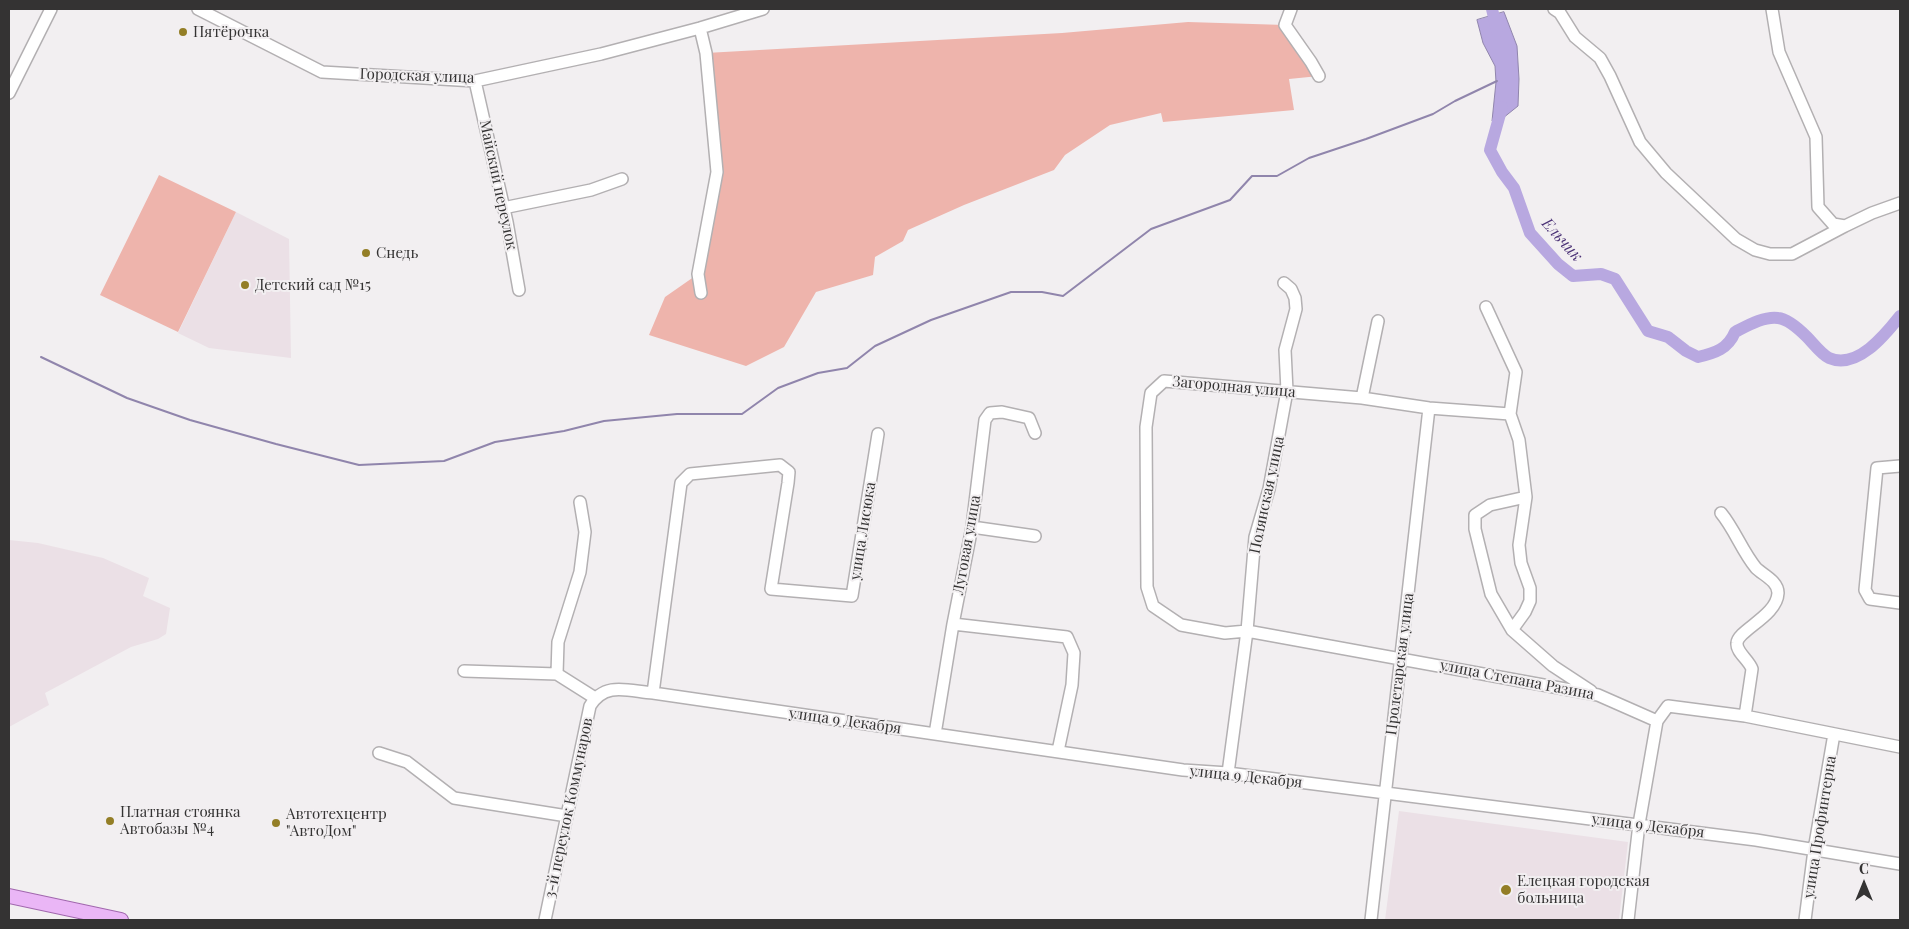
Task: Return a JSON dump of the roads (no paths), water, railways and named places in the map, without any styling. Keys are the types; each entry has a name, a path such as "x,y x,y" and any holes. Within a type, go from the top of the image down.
{"main road":[{"path":"9,896 121,920"}],"street":[{"path":"9,93 51,9"},
{"name":"Городская улица","path":"198,9 322,72 475,81 601,54 763,9"},
{"path":"1291,9 1285,25 1319,76"},
{"path":"1554,9 1560,13 1576,37 1600,58 1640,142 1666,173 1736,239 1755,250 1770,254 1792,254 1872,213 1900,203"},
{"path":"1772,9 1779,52 1816,137 1818,207 1833,224 1845,226"},
{"path":"700,28 706,53 717,172 698,274 701,293"},
{"name":"Майский переулок","path":"475,81 504,208 519,290"},
{"path":"504,208 591,190 622,179"},
{"name":"Полянская улица","path":"1228,773 1247,631 1255,537 1269,489 1287,391 1285,350 1296,309 1295,298 1291,289 1284,283"},
{"path":"1486,307 1516,372 1510,414 1519,440 1526,497 1519,545 1521,564 1530,588 1530,601 1525,612 1512,630"},
{"path":"1362,398 1378,321"},
{"name":"Загородная улица","path":"1181,625 1153,606 1147,587 1146,427 1151,393 1164,381 1362,398 1429,408 1510,414"},
{"name":"Пролетарская улица","path":"1371,920 1429,408"},
{"name":"Луговая улица","path":"935,734 953,624 972,527 985,420 990,412 1002,412 1029,418 1034,433"},
{"name":"улица Лисюка","path":"653,693 681,483 690,474 780,465 789,472 771,589 852,596 878,434"},
{"path":"1900,466 1877,468 1865,590 1870,599 1900,603"},
{"path":"1526,497 1490,505 1475,515 1475,529 1491,594 1512,630 1553,666 1598,694"},
{"path":"557,674 558,642 580,572 585,532 580,502"},
{"path":"1721,512 1745,553 1757,569 1777,588 1778,596 1770,610 1757,624 1740,636 1737,643 1739,650 1750,663 1752,669 1745,716"},
{"path":"972,527 1035,536"},
{"path":"953,624 1067,638 1074,653 1072,685 1058,751"},
{"name":"улица Степана Разина","path":"1181,625 1226,633 1247,631 1598,694 1657,721"},
{"path":"464,670 557,674 596,698"},
{"name":"улица 9 Декабря","path":"596,698 602,692 611,689 653,693 1183,770 1228,773 1639,824 1900,864"},
{"name":"3-й переулок Коммунаров","path":"545,920 590,706 596,698"},
{"path":"1628,920 1639,824 1657,721 1668,706 1745,716 1900,747"},
{"name":"улица Профинтерна","path":"1806,920 1814,850 1834,734"},
{"path":"379,754 407,762 454,798 566,816"}],"waterway":[{"name":"Ельчик","path":"1492,9 1497,31"},
{"path":"41,357 127,398 190,420 359,465 444,461 495,442 564,431 604,421 677,414 742,414 778,388 818,373 847,368 875,346 931,320 1011,292 1042,292 1063,296 1151,229 1230,200 1252,176 1277,176 1309,158 1433,114 1497,81"},
{"name":"Ельчик","path":"1502,107 1490,150 1502,172 1514,188 1530,233 1558,264 1573,276 1601,274 1615,279 1648,331 1668,337 1686,351 1698,357 1710,354 1725,346 1729,343 1735,332 1750,324 1761,320 1778,318 1786,320 1797,328 1829,358 1839,360 1850,359 1869,349 1900,316"}],"place":[{"name":"Пятёрочка","path":"183,32"},
{"name":"Снедь","path":"366,253"},
{"name":"Детский сад №15","path":"245,285"},
{"name":"Платная стоянка Автобазы №4","path":"110,821"},
{"name":"Автотехцентр \"АвтоДом\"","path":"276,823"},
{"name":"Елецкая городская больница","path":"1506,890"}]}
